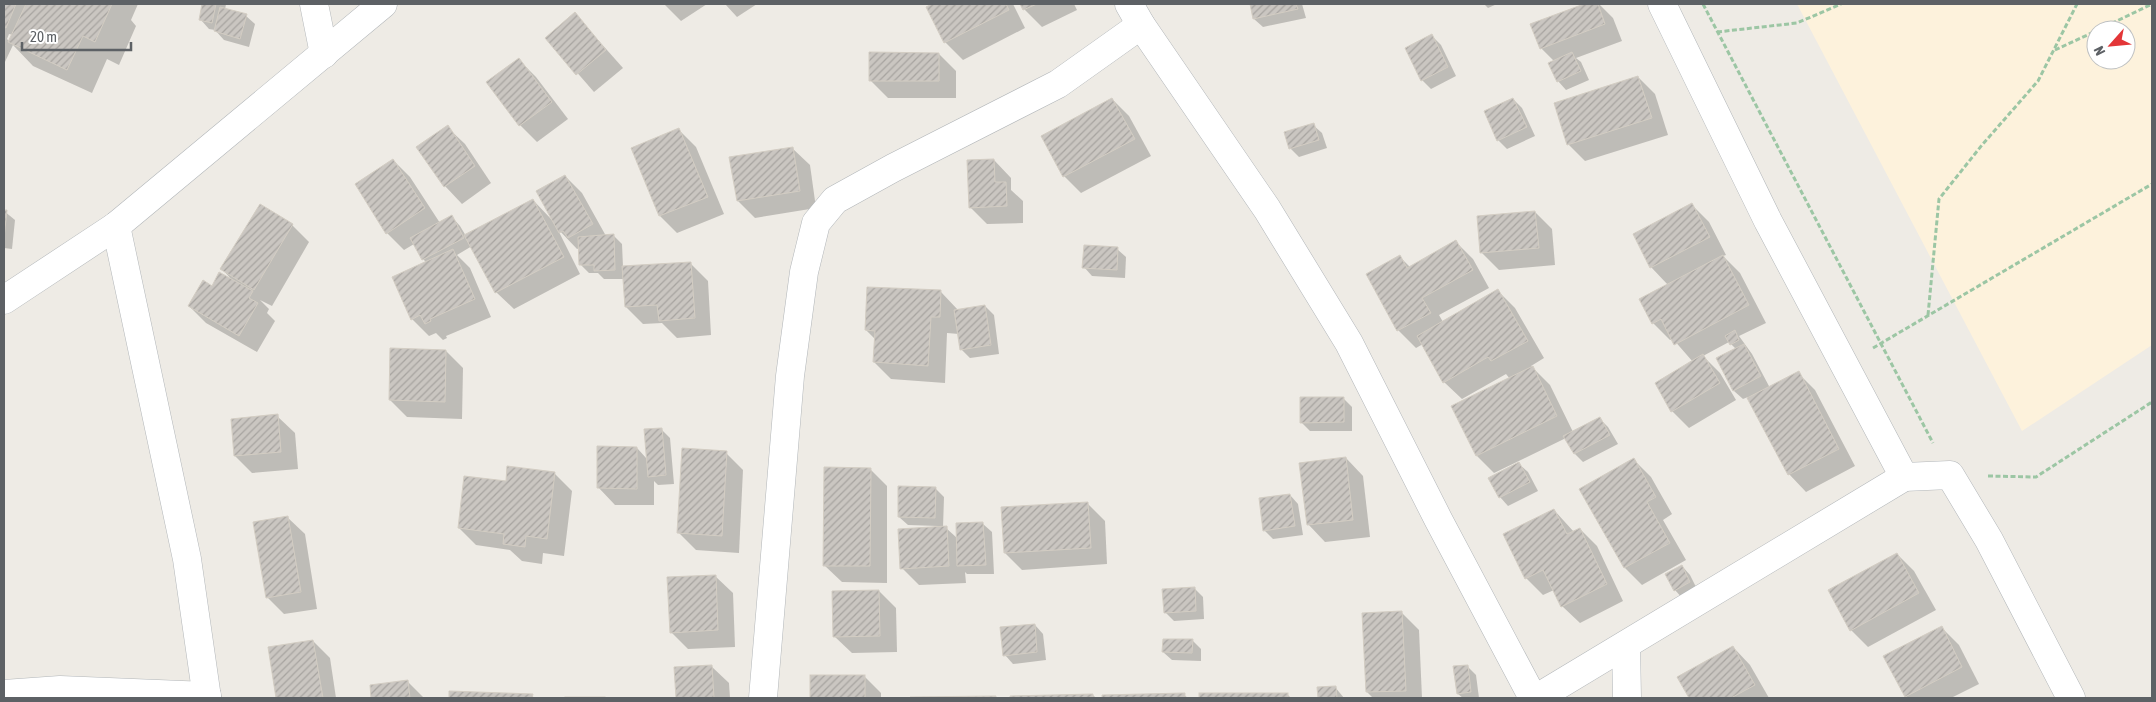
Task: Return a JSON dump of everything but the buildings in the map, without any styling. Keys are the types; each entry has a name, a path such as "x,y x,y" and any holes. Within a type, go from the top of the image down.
{"street":[{"path":"314,4 324,54"},
{"path":"4,300 116,226 383,4"},
{"path":"1662,4 1768,221 1904,477"},
{"path":"763,698 790,376 804,272 816,223 835,200 893,168 1058,84 1135,15 1267,209 1349,343 1438,519 1532,698"},
{"path":"4,694 60,690 207,697 187,559 116,226"},
{"path":"1537,698 1904,477 1950,475 1989,540 2071,698"},
{"path":"1626,645 1627,698"}],"path":[{"path":"1703,4 1950,475 2036,477 2152,402"},
{"path":"1683,45 1718,31 1797,23 1842,4"},
{"path":"1928,315 1939,199 1982,145 2038,81 2077,4"},
{"path":"2118,20 2152,4"},
{"path":"2054,51 2086,35"},
{"path":"1845,366 1880,343 2152,184"}],"shaded area":[{"path":"1797,4 2152,4 2152,345 2022,431"}]}
